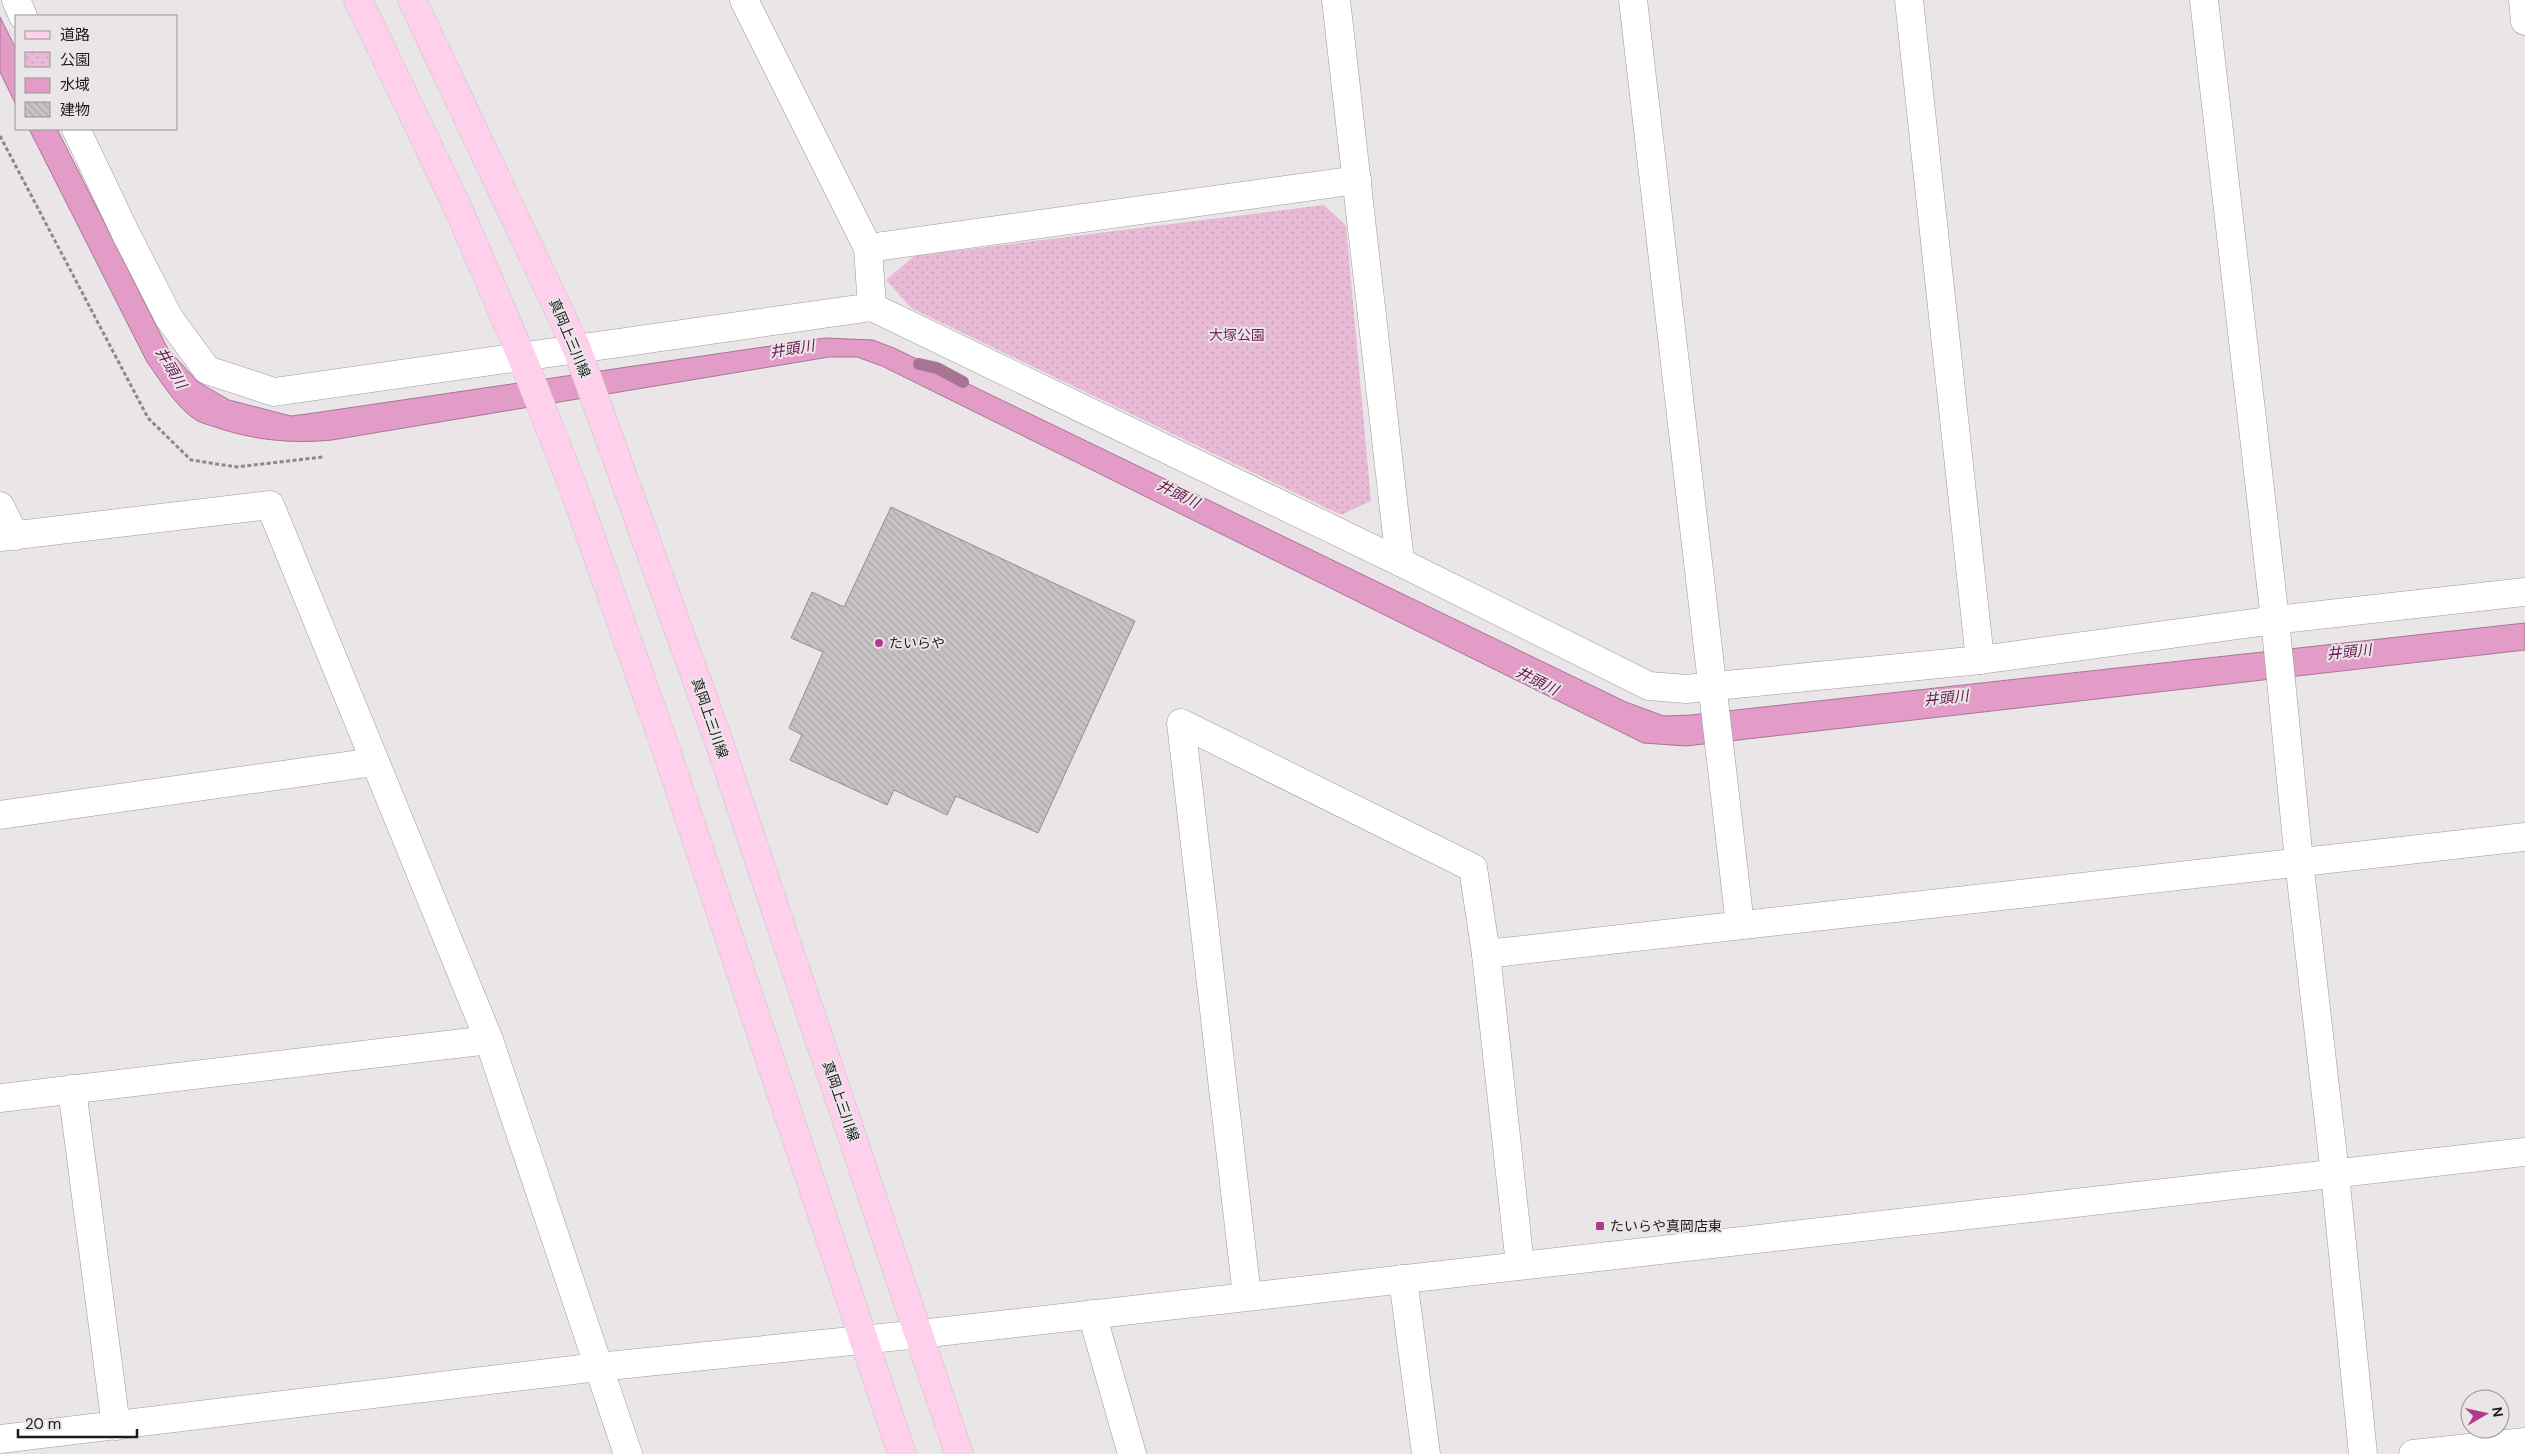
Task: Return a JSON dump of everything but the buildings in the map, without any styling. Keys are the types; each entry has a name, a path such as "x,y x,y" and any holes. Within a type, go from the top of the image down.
{"main road":[{"path":"358,0 458,208 521,355 573,487 667,752 902,1454"},
{"name":"真岡上三川線","path":"412,0 577,349 719,742 959,1454"}],"street":[{"path":"16,0 23,15"},
{"path":"744,0 868,248 872,307"},
{"path":"1336,0 1400,562"},
{"path":"1633,0 1740,925"},
{"path":"1909,0 1980,660"},
{"path":"2204,0 2275,620 2299,861 2335,1174 2363,1454"},
{"path":"2523,0 2525,21"},
{"path":"76,130 169,318 208,370 274,392 521,355 577,349 872,307 1400,562 1649,686 1686,689 1713,687 1980,660 2275,620 2525,592"},
{"path":"868,248 1356,180"},
{"path":"0,506 7,536 270,505 489,1040 628,1454"},
{"path":"1247,1296 1181,723 1474,868 1486,954 1520,1266"},
{"path":"0,815 374,762"},
{"path":"1486,954 2525,836"},
{"path":"0,1098 489,1040"},
{"path":"72,1089 116,1426"},
{"path":"0,1439 598,1367 920,1334 2525,1152"},
{"path":"1403,1279 1426,1454"},
{"path":"1092,1314 1132,1454"},
{"path":"2413,1454 2525,1442"}],"path":[{"path":"0,136 148,418 191,460 238,467 323,457"}],"green space":[{"name":"大塚公園","path":"1324,205 1346,226 1371,501 1341,515 911,308 886,280 914,256"}],"water":[{"path":"0,17 15,47 15,103 0,72"},
{"path":"30,130 58,130 168,349 198,382 229,400 291,416 825,338 873,340 894,348 1626,702 1664,716 1691,715 2525,623 2525,650 1686,746 1643,743 882,366 857,357 829,357 332,440 302,441 258,438 196,420 169,393 147,362"}],"waterway":[{"name":"井頭川","path":"919,364 937,368 963,382"}],"place":[{"name":"たいらや","path":"879,643"},
{"name":"たいらや真岡店東","path":"1600,1226"}]}
